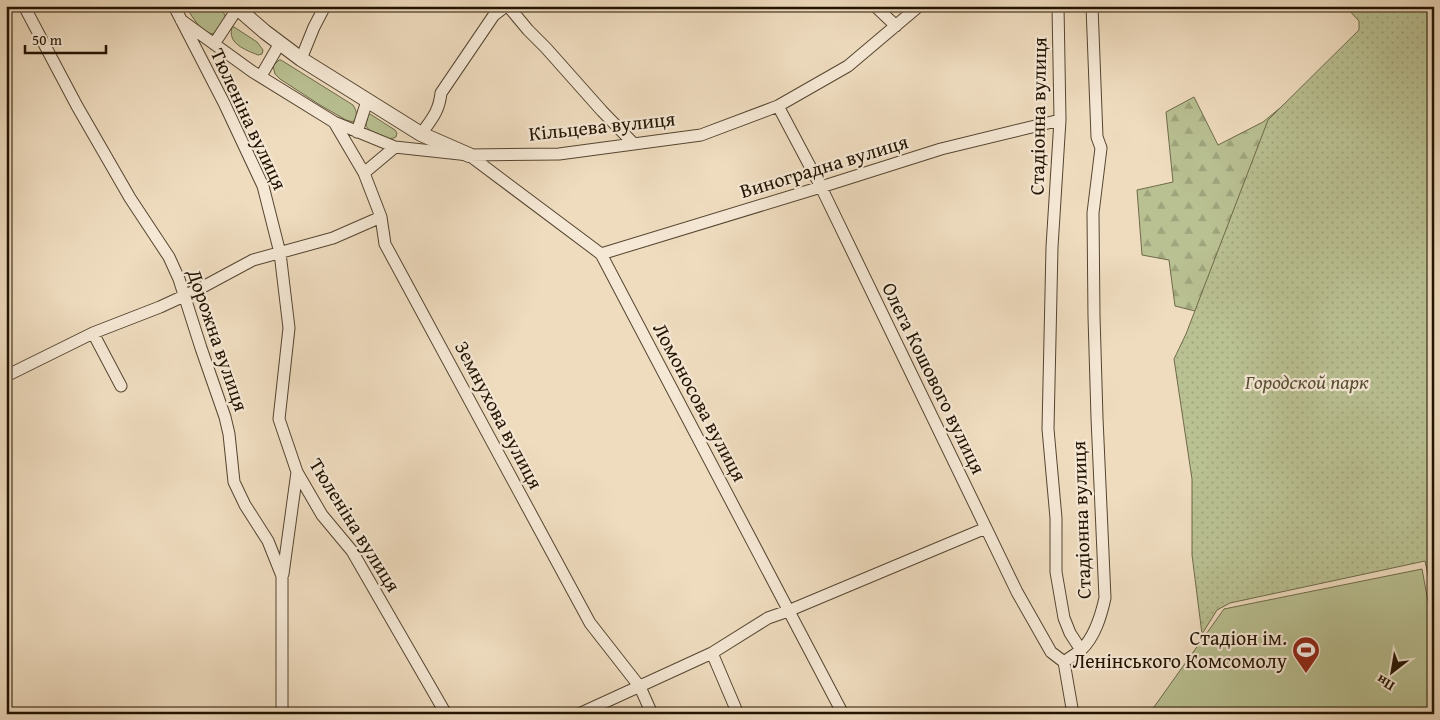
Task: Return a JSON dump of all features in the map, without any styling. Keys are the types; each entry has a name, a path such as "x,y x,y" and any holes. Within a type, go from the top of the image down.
{"street":[{"name":"Дорожна вулиця","path":"24,6 130,198 169,257 179,279 225,417 229,434 234,482 245,505 268,541 282,576 282,714"},
{"name":"Тюленіна вулиця","path":"174,6 224,103 263,186 280,253 289,328 279,419 297,472 322,515 352,551 446,714"},
{"path":"301,59 325,6"},
{"path":"421,134 440,105 441,93 494,15 507,6 634,144"},
{"path":"875,6 896,26"},
{"name":"Кільцева вулиця","path":"236,8 301,59 367,101 421,134 469,155 559,154 701,135 778,106 848,66 919,6"},
{"name":"Стадіонна вулиця","path":"1058,6 1060,120 1052,247 1048,429 1056,518 1056,572 1064,618 1070,633 1081,650 1100,621 1105,598 1097,418 1094,223 1101,148 1097,136 1092,6"},
{"path":"214,44 236,8"},
{"path":"181,20 261,76 334,122 395,147 469,155"},
{"path":"261,76 280,43"},
{"path":"357,132 367,101"},
{"name":"Олега Кошового вулиця","path":"778,106 821,187 1018,592 1051,652 1064,662"},
{"name":"Виноградна вулиця","path":"601,254 821,187 941,148 1060,120"},
{"name":"Земнухова вулиця","path":"334,122 364,173 381,217 385,244 590,623 640,687 652,714"},
{"path":"364,173 395,147"},
{"name":"Ломоносова вулиця","path":"469,155 601,254 843,714"},
{"path":"6,376 92,333 160,307 199,289 253,260 333,238 381,217"},
{"path":"92,333 121,386"},
{"path":"282,576 297,472"},
{"path":"579,714 712,653 768,618 986,528"},
{"path":"1073,714 1064,662 1081,650"},
{"path":"712,653 738,714"}],"green space":[{"path":"186,6 219,6 226,20 215,33 211,34 202,29"},
{"name":"Городской парк","path":"1345,6 1434,6 1434,602 1425,561 1230,603 1217,610 1202,634 1192,555 1192,479 1174,359 1186,334 1268,120 1359,30 1359,21"},
{"path":"232,27 257,42 263,50 262,54 258,55 239,46 232,38"},
{"path":"1343,56 1199,312 1175,306 1169,260 1142,255 1137,190 1173,182 1166,112 1194,97 1218,145 1263,122"},
{"path":"279,60 353,105 356,118 353,122 320,105 280,79 275,74 273,66"},
{"path":"370,114 395,130 397,133 396,137 383,138 374,134 366,125 368,115"},
{"name":"Стадіон ім. Ленінського Комсомолу","path":"1422,569 1434,634 1434,714 1149,714 1224,609"}],"place":[{"name":"Стадіон ім. Ленінського Комсомолу","path":"1306,674"}]}
